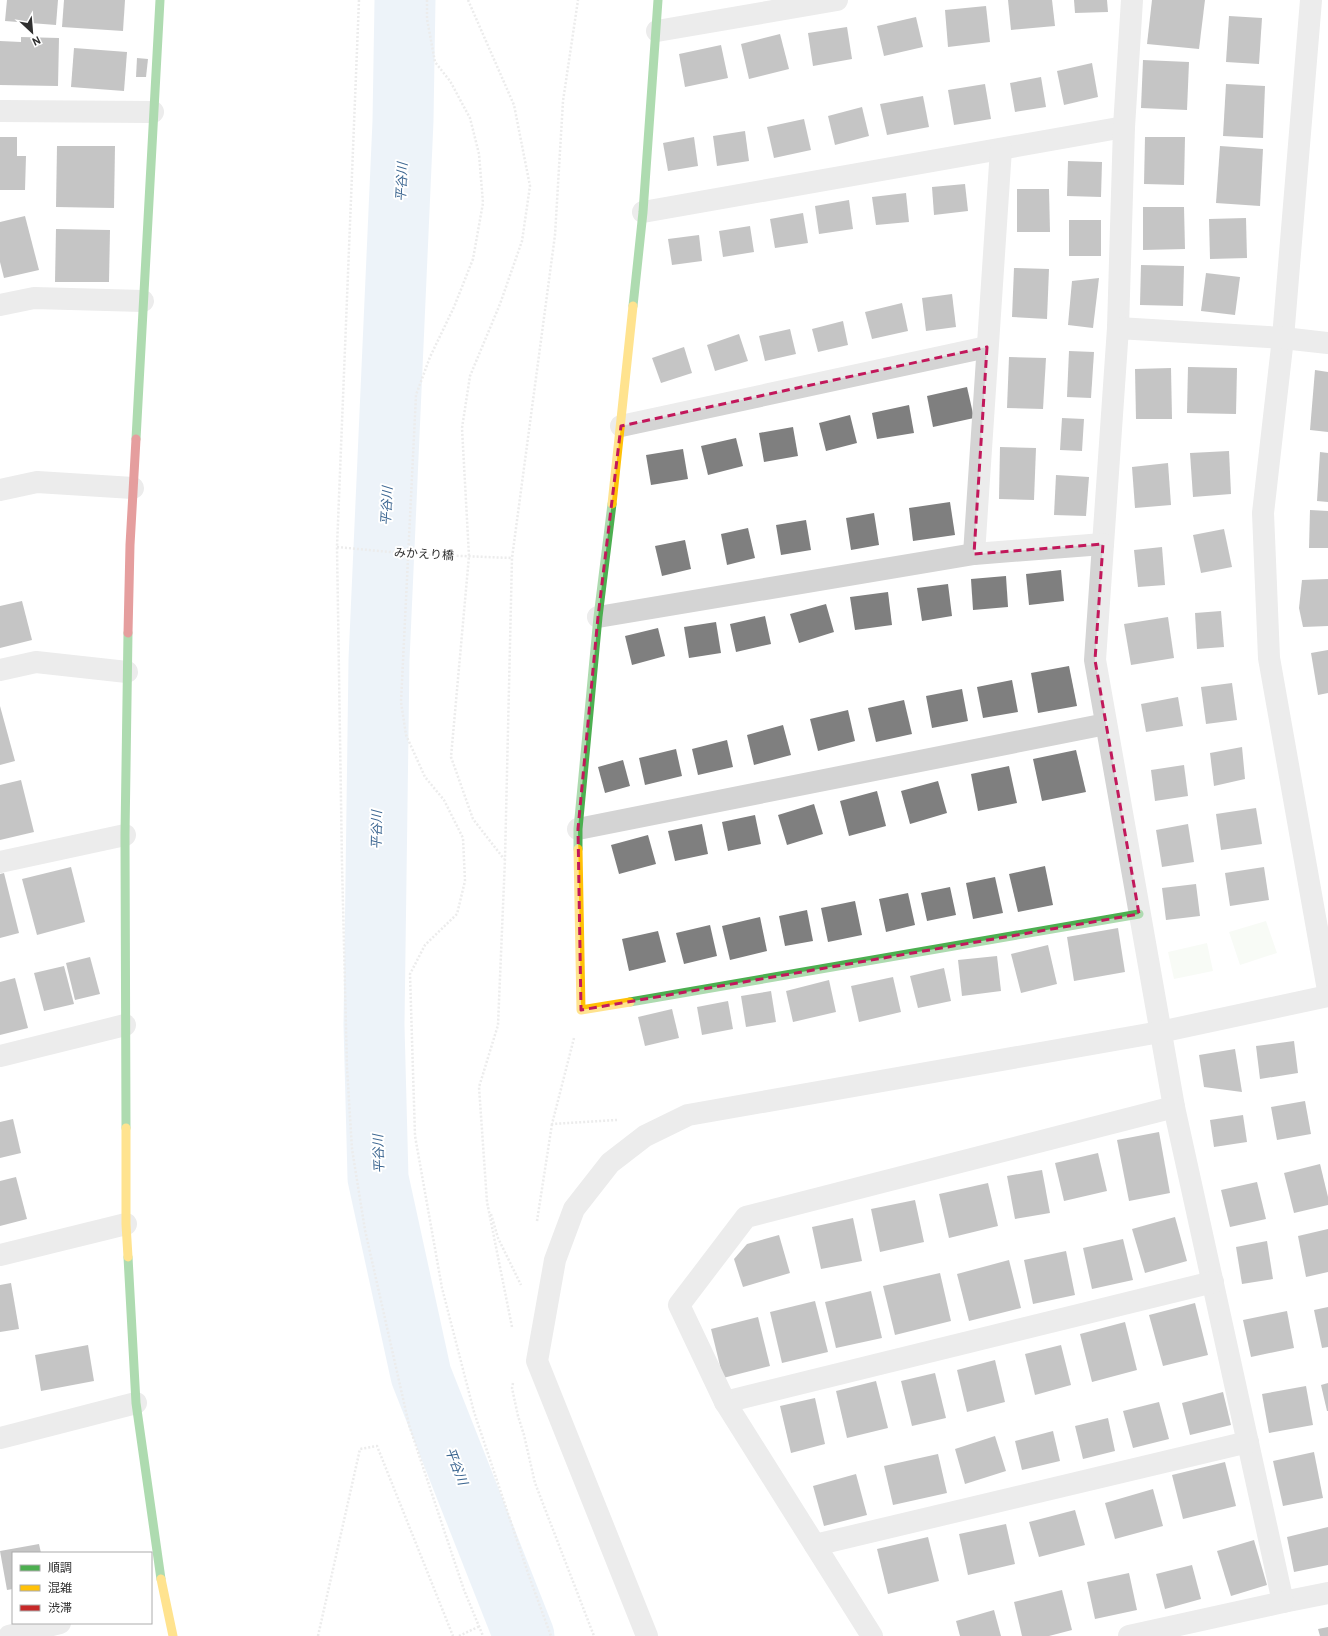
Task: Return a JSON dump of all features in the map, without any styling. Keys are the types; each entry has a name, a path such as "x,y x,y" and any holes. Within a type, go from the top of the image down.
{"street":[{"path":"160,0 130,545 125,835 126,1224 136,1403 158,1599 173,1636"},
{"path":"658,0 643,212 621,426 598,617 578,829 581,1010 1139,914"},
{"path":"657,31 838,0"},
{"path":"1132,0 1124,127 1118,328 1095,660 1174,1107 1283,1602"},
{"path":"1311,0 1283,338 1263,513 1269,658 1328,990"},
{"path":"0,111 153,112"},
{"path":"643,212 1124,127"},
{"path":"974,554 1001,149"},
{"path":"0,305 34,298 143,301"},
{"path":"1118,328 1283,338 1328,343"},
{"path":"621,426 988,348"},
{"path":"0,490 37,482 133,488"},
{"path":"598,617 974,554 1103,544"},
{"path":"0,670 36,662 127,672"},
{"path":"578,829 1106,724"},
{"path":"0,862 125,835"},
{"path":"647,1636 537,1361 555,1260 574,1209 610,1163 644,1136 688,1115 1160,1032 1328,996"},
{"path":"0,1056 125,1025"},
{"path":"872,1636 725,1402 679,1305 746,1217 1174,1107"},
{"path":"0,1254 126,1224"},
{"path":"725,1402 1213,1282"},
{"path":"0,1438 136,1403"},
{"path":"815,1545 1248,1442"},
{"path":"1129,1636 1328,1593"},
{"path":"9,1636 38,1632 58,1624"}],"path":[{"path":"359,0 337,547 347,1068 352,1149 365,1230 409,1425 464,1590 483,1636"},
{"path":"427,0 427,19 435,62 450,81 470,118 479,154 483,203 473,259 454,307 430,357 416,395 401,702 406,735 425,777 444,800 463,838 465,881 457,914 426,945 410,974 415,1136 442,1288 474,1412 529,1576 551,1636"},
{"path":"468,0 514,104 530,186 522,241 500,304 470,376 462,428 469,556 452,757 473,819 505,860"},
{"path":"523,1290 498,1238 487,1202 479,1087 498,1025 505,860 512,558 555,235 563,101 578,0"},
{"name":"みかえり橋","path":"337,547 411,554 512,558"},
{"path":"536,1225 552,1124 581,1010"},
{"path":"552,1124 620,1120"},
{"path":"318,1636 360,1449 377,1446 453,1636"},
{"path":"458,1636 480,1626"}],"highlighted area":[{"path":"987,347 974,554 1103,544 1095,660 1139,914 581,1010 578,829 598,617 621,426"}],"shaded area":[{"path":"1266,921 1277,953 1240,965 1229,932"},
{"path":"1207,943 1213,971 1174,979 1168,952"}],"building":[{"path":"7,0 58,0 56,25 5,21"},
{"path":"64,0 125,0 123,31 62,27"},
{"path":"1008,0 1052,0 1055,26 1011,30"},
{"path":"1074,0 1107,0 1108,12 1075,13"},
{"path":"1152,0 1205,0 1199,49 1147,44"},
{"path":"986,6 990,42 948,47 945,10"},
{"path":"1229,16 1262,18 1259,64 1226,62"},
{"path":"916,17 923,47 884,56 877,26"},
{"path":"847,27 852,59 813,66 808,33"},
{"path":"780,34 789,69 749,79 741,44"},
{"path":"21,37 59,38 58,86 0,85 0,41 21,42"},
{"path":"721,45 728,78 685,87 679,54"},
{"path":"74,48 127,52 124,91 71,87"},
{"path":"137,58 148,59 146,77 136,77"},
{"path":"1143,60 1189,62 1187,110 1141,108"},
{"path":"1092,63 1098,97 1064,105 1057,71"},
{"path":"1041,77 1046,107 1015,112 1010,83"},
{"path":"985,84 991,119 954,125 948,90"},
{"path":"1226,84 1265,86 1263,138 1223,136"},
{"path":"923,96 929,127 887,135 880,104"},
{"path":"862,107 869,136 835,145 828,116"},
{"path":"804,119 811,150 774,158 767,127"},
{"path":"745,131 749,161 717,166 713,136"},
{"path":"0,137 17,137 17,156 26,156 25,190 0,190"},
{"path":"694,137 698,166 668,171 663,143"},
{"path":"1145,137 1185,137 1184,185 1144,184"},
{"path":"57,146 115,146 114,208 56,207"},
{"path":"1220,146 1263,149 1260,206 1216,203"},
{"path":"1068,161 1102,162 1101,197 1067,196"},
{"path":"965,184 968,211 934,215 932,187"},
{"path":"1017,189 1049,189 1050,232 1017,232"},
{"path":"906,193 909,222 876,225 872,197"},
{"path":"849,200 853,229 819,234 815,206"},
{"path":"1143,207 1184,207 1185,249 1143,250"},
{"path":"803,213 808,243 775,248 770,219"},
{"path":"25,216 39,270 4,278 0,262 0,222"},
{"path":"1246,218 1247,258 1210,259 1209,219"},
{"path":"1069,220 1101,220 1101,256 1069,256"},
{"path":"750,226 754,252 723,257 719,231"},
{"path":"56,229 110,230 109,282 55,282"},
{"path":"699,235 702,261 672,265 668,239"},
{"path":"1141,265 1184,266 1183,306 1140,305"},
{"path":"1014,268 1049,269 1047,319 1012,317"},
{"path":"1206,273 1240,277 1235,315 1201,311"},
{"path":"1099,278 1093,328 1068,325 1072,281"},
{"path":"952,294 956,327 926,331 922,298"},
{"path":"902,303 908,331 872,339 865,312"},
{"path":"843,321 848,345 818,352 812,329"},
{"path":"790,329 796,354 765,361 759,336"},
{"path":"739,334 748,361 715,371 707,345"},
{"path":"684,347 692,373 661,383 652,358"},
{"path":"1069,351 1094,352 1091,398 1067,397"},
{"path":"1009,357 1046,358 1043,409 1007,408"},
{"path":"1188,367 1237,368 1236,414 1187,413"},
{"path":"1171,368 1172,419 1136,419 1135,369"},
{"path":"1315,370 1328,372 1328,432 1310,430"},
{"path":"967,387 974,418 933,427 927,396"},
{"path":"909,405 914,433 877,439 872,413"},
{"path":"850,415 857,443 826,451 819,423"},
{"path":"1062,418 1084,419 1082,451 1060,450"},
{"path":"793,427 798,456 764,462 759,433"},
{"path":"736,438 743,466 708,475 701,446"},
{"path":"1000,447 1036,448 1034,500 999,499"},
{"path":"683,449 688,479 651,485 646,455"},
{"path":"1229,451 1231,494 1193,497 1190,453"},
{"path":"1320,452 1328,453 1328,502 1317,501"},
{"path":"1168,463 1171,505 1135,508 1132,467"},
{"path":"1056,475 1089,477 1086,516 1054,515"},
{"path":"950,502 955,535 913,541 909,508"},
{"path":"1310,510 1328,511 1328,548 1309,548"},
{"path":"874,513 879,545 851,550 846,518"},
{"path":"806,520 811,550 781,555 776,525"},
{"path":"748,528 755,558 727,565 721,534"},
{"path":"1224,529 1232,567 1201,573 1193,535"},
{"path":"685,540 691,569 662,576 655,546"},
{"path":"1162,547 1165,585 1138,587 1134,550"},
{"path":"1061,570 1064,601 1029,605 1026,574"},
{"path":"1006,576 1008,607 973,610 971,579"},
{"path":"1328,579 1328,626 1303,627 1299,608 1302,580"},
{"path":"948,584 952,616 922,621 917,588"},
{"path":"888,592 892,625 855,630 850,597"},
{"path":"22,601 32,640 0,648 0,606"},
{"path":"826,604 834,632 799,643 790,614"},
{"path":"1221,611 1224,647 1197,649 1195,613"},
{"path":"765,616 771,644 736,652 730,624"},
{"path":"1168,617 1174,658 1131,665 1124,624"},
{"path":"716,622 721,653 689,658 684,627"},
{"path":"658,628 665,656 632,665 625,636"},
{"path":"1328,650 1328,693 1318,695 1311,653"},
{"path":"1069,666 1077,706 1038,713 1031,673"},
{"path":"1012,680 1018,712 983,718 977,687"},
{"path":"1232,683 1237,720 1206,724 1201,687"},
{"path":"962,689 968,721 932,728 926,696"},
{"path":"1178,697 1183,726 1146,732 1141,704"},
{"path":"904,700 912,734 876,742 868,708"},
{"path":"0,706 15,761 0,765"},
{"path":"848,710 855,741 818,751 810,719"},
{"path":"783,725 791,755 754,765 747,735"},
{"path":"727,740 733,767 698,775 692,749"},
{"path":"1242,747 1245,779 1214,786 1210,753"},
{"path":"676,749 682,776 645,785 639,758"},
{"path":"1076,750 1086,792 1042,801 1033,759"},
{"path":"623,760 630,786 605,793 598,767"},
{"path":"1184,765 1188,796 1155,801 1151,770"},
{"path":"1009,766 1017,803 978,811 971,774"},
{"path":"21,780 34,832 0,840 0,785"},
{"path":"938,781 947,813 910,824 901,791"},
{"path":"877,791 886,826 849,836 840,801"},
{"path":"814,804 823,834 787,845 778,815"},
{"path":"1256,808 1262,844 1221,850 1216,814"},
{"path":"755,815 761,844 728,851 722,822"},
{"path":"702,824 708,854 675,861 668,831"},
{"path":"1188,824 1194,862 1162,867 1156,830"},
{"path":"648,835 656,864 619,874 611,845"},
{"path":"1045,866 1053,905 1018,912 1009,874"},
{"path":"71,867 85,922 37,935 22,879"},
{"path":"1264,867 1269,900 1230,906 1225,873"},
{"path":"4,873 19,933 0,938 0,874"},
{"path":"995,877 1003,913 973,919 966,883"},
{"path":"1196,884 1200,916 1166,920 1162,888"},
{"path":"950,887 956,915 927,921 921,893"},
{"path":"908,893 915,925 886,932 879,899"},
{"path":"855,901 862,935 828,942 821,908"},
{"path":"807,910 813,941 785,946 779,916"},
{"path":"760,917 767,951 730,960 722,926"},
{"path":"710,925 717,956 684,964 676,933"},
{"path":"1118,928 1125,972 1074,981 1067,937"},
{"path":"658,931 666,962 629,971 622,939"},
{"path":"1048,945 1057,984 1021,993 1011,954"},
{"path":"997,956 1001,991 962,996 958,960"},
{"path":"90,957 100,994 75,1000 66,963"},
{"path":"64,966 74,1004 44,1011 34,973"},
{"path":"944,968 951,1001 918,1008 910,976"},
{"path":"893,977 901,1012 859,1022 851,986"},
{"path":"15,978 28,1028 0,1035 0,982"},
{"path":"829,980 836,1012 793,1022 786,991"},
{"path":"771,991 776,1022 746,1027 741,996"},
{"path":"728,1001 733,1029 702,1035 697,1007"},
{"path":"672,1009 679,1038 645,1046 638,1017"},
{"path":"1294,1041 1298,1073 1260,1079 1256,1046"},
{"path":"1235,1049 1242,1092 1204,1087 1199,1055"},
{"path":"1305,1101 1311,1134 1277,1140 1271,1107"},
{"path":"1243,1115 1247,1142 1214,1147 1210,1120"},
{"path":"13,1119 21,1153 0,1158 0,1122"},
{"path":"1159,1132 1170,1193 1129,1201 1117,1140"},
{"path":"1098,1153 1107,1191 1064,1201 1055,1163"},
{"path":"1320,1164 1328,1197 1328,1205 1294,1213 1284,1173"},
{"path":"1042,1170 1050,1213 1015,1219 1007,1176"},
{"path":"16,1177 27,1219 0,1226 0,1181"},
{"path":"1257,1182 1266,1219 1230,1227 1221,1190"},
{"path":"988,1183 998,1226 949,1238 939,1194"},
{"path":"915,1200 924,1242 880,1252 871,1209"},
{"path":"1175,1217 1187,1261 1145,1273 1132,1229"},
{"path":"853,1218 862,1261 821,1269 812,1227"},
{"path":"1328,1229 1328,1272 1306,1277 1298,1236"},
{"path":"779,1235 790,1273 743,1287 734,1259 747,1244"},
{"path":"1123,1239 1133,1280 1092,1289 1083,1248"},
{"path":"1267,1241 1273,1279 1242,1284 1236,1247"},
{"path":"1066,1251 1075,1295 1033,1304 1024,1260"},
{"path":"1009,1260 1021,1308 969,1321 957,1274"},
{"path":"940,1273 951,1321 895,1335 883,1286"},
{"path":"11,1283 19,1329 0,1332 0,1285"},
{"path":"871,1291 882,1338 836,1348 825,1302"},
{"path":"815,1301 828,1352 782,1363 770,1312"},
{"path":"1195,1303 1208,1355 1163,1366 1149,1315"},
{"path":"1328,1307 1328,1347 1322,1348 1314,1310"},
{"path":"1287,1311 1294,1348 1251,1357 1243,1320"},
{"path":"758,1317 770,1366 723,1378 711,1329"},
{"path":"1125,1322 1137,1370 1092,1382 1080,1334"},
{"path":"88,1345 94,1381 41,1391 35,1355"},
{"path":"1061,1345 1071,1385 1035,1395 1025,1354"},
{"path":"995,1360 1005,1402 967,1412 957,1370"},
{"path":"935,1373 946,1418 912,1426 901,1381"},
{"path":"876,1381 888,1428 847,1438 836,1391"},
{"path":"1328,1383 1328,1411 1327,1411 1321,1385"},
{"path":"1306,1386 1313,1425 1269,1433 1262,1394"},
{"path":"1223,1392 1231,1425 1190,1435 1182,1403"},
{"path":"815,1398 825,1444 791,1453 780,1406"},
{"path":"1159,1402 1169,1439 1133,1448 1123,1411"},
{"path":"1108,1418 1115,1451 1083,1459 1075,1426"},
{"path":"1053,1431 1060,1461 1022,1470 1015,1441"},
{"path":"995,1436 1006,1471 965,1484 955,1449"},
{"path":"1314,1452 1323,1498 1283,1506 1273,1461"},
{"path":"938,1454 947,1493 893,1505 884,1466"},
{"path":"1225,1462 1236,1506 1183,1519 1172,1475"},
{"path":"856,1474 867,1515 824,1526 813,1486"},
{"path":"1153,1489 1163,1526 1115,1539 1105,1503"},
{"path":"1075,1510 1085,1545 1039,1557 1029,1522"},
{"path":"1006,1524 1015,1564 968,1575 959,1534"},
{"path":"1328,1527 1328,1565 1294,1572 1287,1537"},
{"path":"928,1537 939,1581 888,1594 877,1549"},
{"path":"1254,1540 1267,1585 1231,1596 1217,1551"},
{"path":"39,1544 41,1552 12,1552 12,1589 7,1590 0,1551"},
{"path":"1192,1565 1201,1599 1165,1609 1156,1574"},
{"path":"1129,1573 1137,1610 1095,1619 1087,1582"},
{"path":"1062,1590 1072,1630 1049,1636 1022,1636 1014,1602"},
{"path":"994,1610 1001,1636 960,1636 956,1621"},
{"path":"1328,1627 1328,1636 1320,1636 1318,1629"}],"waterway":[{"name":"平谷川","path":"405,0 403,121 379,660 374,1025 378,1178 421,1375 524,1636"}],"traffic: fast":[{"path":"136,439 160,0"},
{"path":"633,306 643,212 658,0"},
{"path":"578,849 578,829 598,617 612,504"},
{"path":"126,1128 125,835 128,633"},
{"path":"630,1002 1139,914"},
{"path":"128,1257 136,1403 161,1579"}],"traffic: slow":[{"path":"612,504 633,306"},
{"path":"578,849 581,1010 630,1002"},
{"path":"126,1128 126,1224 128,1257"},
{"path":"161,1579 173,1636"}],"traffic: jam":[{"path":"128,633 130,545 136,439"}]}
